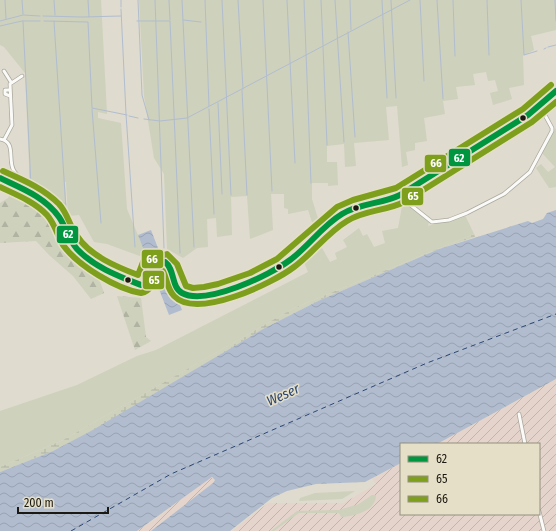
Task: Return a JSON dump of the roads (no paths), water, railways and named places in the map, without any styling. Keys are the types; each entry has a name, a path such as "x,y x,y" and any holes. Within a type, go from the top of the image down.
{"street":[{"path":"4,70 11,82 10,96 12,125 2,139 11,149 13,169 25,181 26,191"},
{"path":"11,82 22,76"},
{"path":"0,178 44,201 53,209 63,224 71,242 100,266 141,286 145,281 148,268 165,262 170,266 176,284 182,293 201,297 212,295 282,266 342,214 356,208 382,202 400,195 540,106 556,91"},
{"path":"400,195 424,216 436,222 467,213 504,194 530,172 552,131 552,128 540,106"},
{"path":"519,414 525,443"},
{"path":"540,515 544,531"}],"water":[{"name":"Weser","path":"556,210 556,379 439,443 400,443 400,464 365,482 316,484 287,491 272,498 230,531 151,531 213,483 215,480 212,477 137,531 0,531 0,472 53,451 91,431 263,329 318,301 439,249 528,221 532,223 543,219 547,213"},
{"path":"151,230 182,310 169,315 138,235"}],"waterway":[{"path":"5,0 6,19"},
{"path":"22,0 23,14"},
{"path":"54,0 55,15"},
{"path":"88,0 89,17"},
{"path":"121,0 121,7"},
{"path":"138,0 142,95 149,120"},
{"path":"155,0 164,248"},
{"path":"169,0 170,20"},
{"path":"182,0 194,247"},
{"path":"205,0 209,106"},
{"path":"222,0 231,195"},
{"path":"238,0 243,89"},
{"path":"263,0 272,191"},
{"path":"287,0 295,163"},
{"path":"304,0 311,183"},
{"path":"321,0 323,45"},
{"path":"335,0 344,142"},
{"path":"350,0 351,30"},
{"path":"382,0 387,98"},
{"path":"391,0 396,98"},
{"path":"144,119 160,121 187,118 410,0"},
{"path":"420,0 424,81"},
{"path":"437,0 443,99"},
{"path":"453,0 455,56"},
{"path":"487,0 489,55"},
{"path":"521,0 524,55 537,51"},
{"path":"555,0 556,21"},
{"path":"121,9 135,247"},
{"path":"0,21 23,15 40,16"},
{"path":"43,16 121,16"},
{"path":"183,20 201,22"},
{"path":"0,26 22,21 40,21"},
{"path":"23,21 31,186 66,204"},
{"path":"44,21 88,22 92,108 127,115"},
{"path":"54,21 66,210"},
{"path":"137,21 170,21 180,253"},
{"path":"348,32 355,137"},
{"path":"548,47 556,45"},
{"path":"323,46 327,145"},
{"path":"242,90 247,195"},
{"path":"218,103 222,194"},
{"path":"92,109 101,223"},
{"path":"209,109 214,214"},
{"path":"129,116 138,118"}]}
